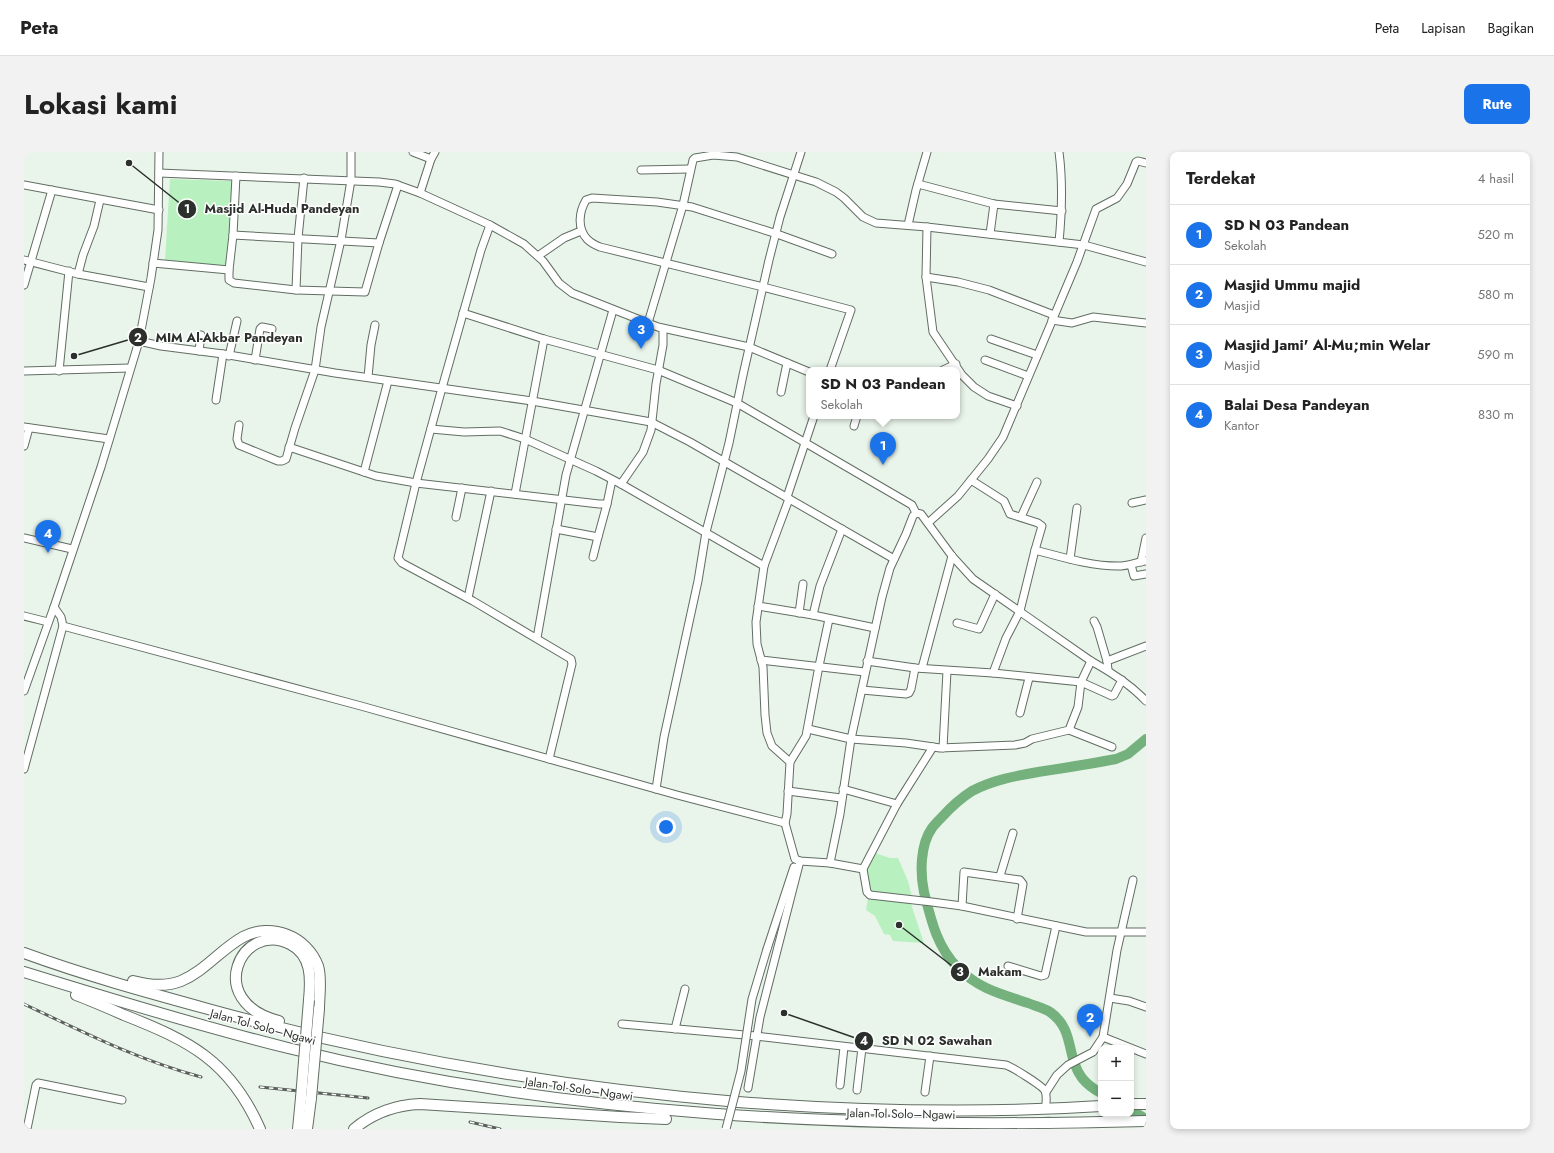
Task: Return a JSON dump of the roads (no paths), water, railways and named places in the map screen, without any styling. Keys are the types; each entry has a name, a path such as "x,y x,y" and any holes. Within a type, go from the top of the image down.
{"highway":[{"path":"24,947 141,983 166,984 180,981 189,977 236,941 248,934 261,931 276,931 298,940 310,951 318,967 320,976 318,1009 306,1098 298,1129"},
{"path":"307,1129 306,1098 309,1000 310,976 309,968 306,959 295,947 280,941 267,940 251,946 243,955 237,966 236,986 245,1004 256,1013 272,1019 400,1052 406,1053 413,1058"},
{"name":"Jalan Tol Solo–Ngawi","path":"24,953 176,1000 244,1019 413,1058 578,1085 698,1098 805,1107 941,1110 1098,1106"},
{"name":"Jalan Tol Solo–Ngawi","path":"24,972 103,997 241,1036 338,1060 420,1077 540,1098 702,1117 810,1124 992,1128 1075,1126 1146,1121"},
{"path":"24,975 154,1026 193,1046 213,1062 232,1081 247,1103 260,1129"},
{"path":"354,1129 375,1115 385,1111 403,1105 420,1104 659,1119 702,1117"},
{"path":"1134,1104 1146,1104"}],"street":[{"path":"24,691 101,468 139,340 158,230 159,152"},
{"path":"239,426 237,439 239,446 282,461 286,459 315,370 329,291 341,240 351,180 351,152"},
{"path":"412,152 433,155 420,193"},
{"path":"656,789 664,737 698,580 706,532 724,462 749,347 780,217 801,152"},
{"path":"908,225 927,152"},
{"path":"1058,242 1062,211 1062,179 1059,152"},
{"path":"648,323 683,205 690,168 694,158 721,155 736,157 794,175 832,190 844,198 867,220 876,223 927,227 1084,245 1146,262"},
{"path":"928,523 958,496 988,459 1003,437 1084,245 1096,209 1117,198 1127,184 1136,162 1146,163"},
{"path":"642,170 690,168"},
{"path":"159,173 351,180 398,185 420,193 490,225 524,244 538,256 559,283 569,291 663,329 749,347 806,371"},
{"path":"236,176 229,280 231,282 296,290 365,292 379,242 398,185"},
{"path":"296,290 298,238 304,178"},
{"path":"918,184 994,204 1062,211"},
{"path":"24,186 159,210"},
{"path":"24,285 27,261 52,190"},
{"path":"831,367 851,310 600,247 588,240 581,231 580,219 582,207 586,200 589,199 683,205 777,234 832,254"},
{"path":"78,274 83,254 94,226 100,200"},
{"path":"990,234 994,204"},
{"path":"490,225 481,250 442,388 416,483 398,560 468,598 569,657 572,662 550,759"},
{"path":"927,227 926,277 933,332 958,367"},
{"path":"538,256 564,238 581,231"},
{"path":"232,235 379,242"},
{"path":"27,261 78,274 149,287"},
{"path":"153,263 229,270"},
{"path":"59,371 68,271"},
{"path":"926,277 958,282 989,290 1053,317 1072,323 1093,317 1146,323"},
{"path":"537,638 566,475 613,310"},
{"path":"463,313 544,339 658,370 737,403 806,442 912,505 916,513 921,514 952,556 973,579 1091,661 1108,670 1131,686 1146,701"},
{"path":"216,400 226,355 237,321"},
{"path":"368,377 371,345 375,325"},
{"path":"255,360 260,329 262,327 272,329"},
{"path":"621,484 643,452 651,430 663,329"},
{"path":"199,351 201,335"},
{"path":"515,494 544,339"},
{"path":"990,339 1037,355"},
{"path":"139,340 161,346 388,381 532,401 651,422 894,559"},
{"path":"985,360 1028,376"},
{"path":"781,392 787,363"},
{"path":"950,367 956,364"},
{"path":"24,372 130,368"},
{"path":"960,370 965,378 988,396 1017,406"},
{"path":"364,472 388,381"},
{"path":"790,762 772,746 768,737 756,619 764,566 788,498 813,419"},
{"path":"854,426 856,419"},
{"path":"24,446 26,427 109,439"},
{"path":"431,429 464,432 500,431 525,440 571,459 621,484 764,566"},
{"path":"289,447 364,472 416,483 606,504"},
{"path":"593,557 612,480"},
{"path":"971,480 1004,501 1010,514 1042,526 1020,611 1006,638 993,673"},
{"path":"1021,517 1037,482"},
{"path":"456,517 462,488"},
{"path":"468,598 491,491"},
{"path":"1132,503 1146,500"},
{"path":"1070,558 1077,508"},
{"path":"830,863 840,814 841,798 851,739 867,661 887,579 912,516 916,513"},
{"path":"556,529 598,536"},
{"path":"813,615 820,586 842,529"},
{"path":"24,538 72,549"},
{"path":"1035,550 1103,565 1131,565 1144,562 1146,538"},
{"path":"862,690 909,693 919,668 952,556"},
{"path":"1131,565 1134,576 1146,574"},
{"path":"799,613 803,584"},
{"path":"957,623 979,629 995,594"},
{"path":"758,606 813,615 875,628"},
{"path":"24,769 63,626 61,617 54,607"},
{"path":"24,616 48,622"},
{"path":"829,619 818,666 808,729 805,740 790,762 787,814 785,823 794,856 798,860 830,863 864,869"},
{"path":"1094,621 1107,661 1108,670"},
{"path":"63,626 361,706 656,789 785,823"},
{"path":"1107,661 1146,646"},
{"path":"761,660 865,672"},
{"path":"867,661 947,671 993,673 1029,678 1081,682 1112,696 1122,680"},
{"path":"1070,730 1078,707 1081,682 1091,661"},
{"path":"943,748 947,671"},
{"path":"1020,713 1029,678"},
{"path":"808,729 851,739 906,743 943,748 1015,745 1025,743 1032,739 1070,730 1112,747"},
{"path":"933,747 897,804 864,869 867,892 869,894 962,906 1017,919 1086,932 1146,932"},
{"path":"843,789 897,804"},
{"path":"788,791 841,798"},
{"path":"1000,876 1013,832"},
{"path":"726,1129 741,1071 752,999 767,949 798,860"},
{"path":"748,1088 756,1036 798,860"},
{"path":"962,906 963,872 966,871 1020,880 1023,882 1017,919"},
{"path":"1046,1104 1046,1092 1057,1075 1068,1065 1093,1052 1103,1037 1121,933 1133,880"},
{"path":"1008,966 1041,976 1045,975 1056,926"},
{"path":"675,1029 685,989"},
{"path":"1110,998 1129,1001 1146,1007"},
{"path":"622,1024 756,1036 1006,1065 1041,1086 1046,1092"},
{"path":"1103,1037 1146,1054"},
{"path":"840,1085 844,1047"},
{"path":"857,1090 862,1048"},
{"path":"925,1092 930,1056"},
{"path":"27,1129 36,1085 38,1083 122,1100"}],"waterway":[{"path":"1098,1091 1082,1078 1077,1070 1067,1035 1058,1019 1045,1009 1000,994 982,986 966,975 951,960 940,942 929,913 923,884 923,851 925,842 932,828 953,806 972,791 996,781 1013,777 1116,759 1128,754 1146,739"},
{"path":"1134,1112 1146,1119"}],"tunnel":[{"path":"1047,1106 1048,1129"}],"railway":[{"path":"24,1004 133,1054 201,1077"},
{"path":"260,1087 368,1098"},
{"path":"470,1122 500,1129"}],"place":[{"name":"Masjid Al-Huda Pandeyan","path":"129,163"},
{"name":"Masjid Jami' Al-Mu;min Welar","path":"641,349"},
{"name":"MIM Al-Akbar Pandeyan","path":"74,356"},
{"name":"SD N 03 Pandean","path":"883,465"},
{"name":"Balai Desa Pandeyan","path":"48,553"},
{"name":"Makam","path":"899,925"},
{"name":"SD N 02 Sawahan","path":"784,1013"},
{"name":"Masjid Ummu majid","path":"1090,1037"}]}
